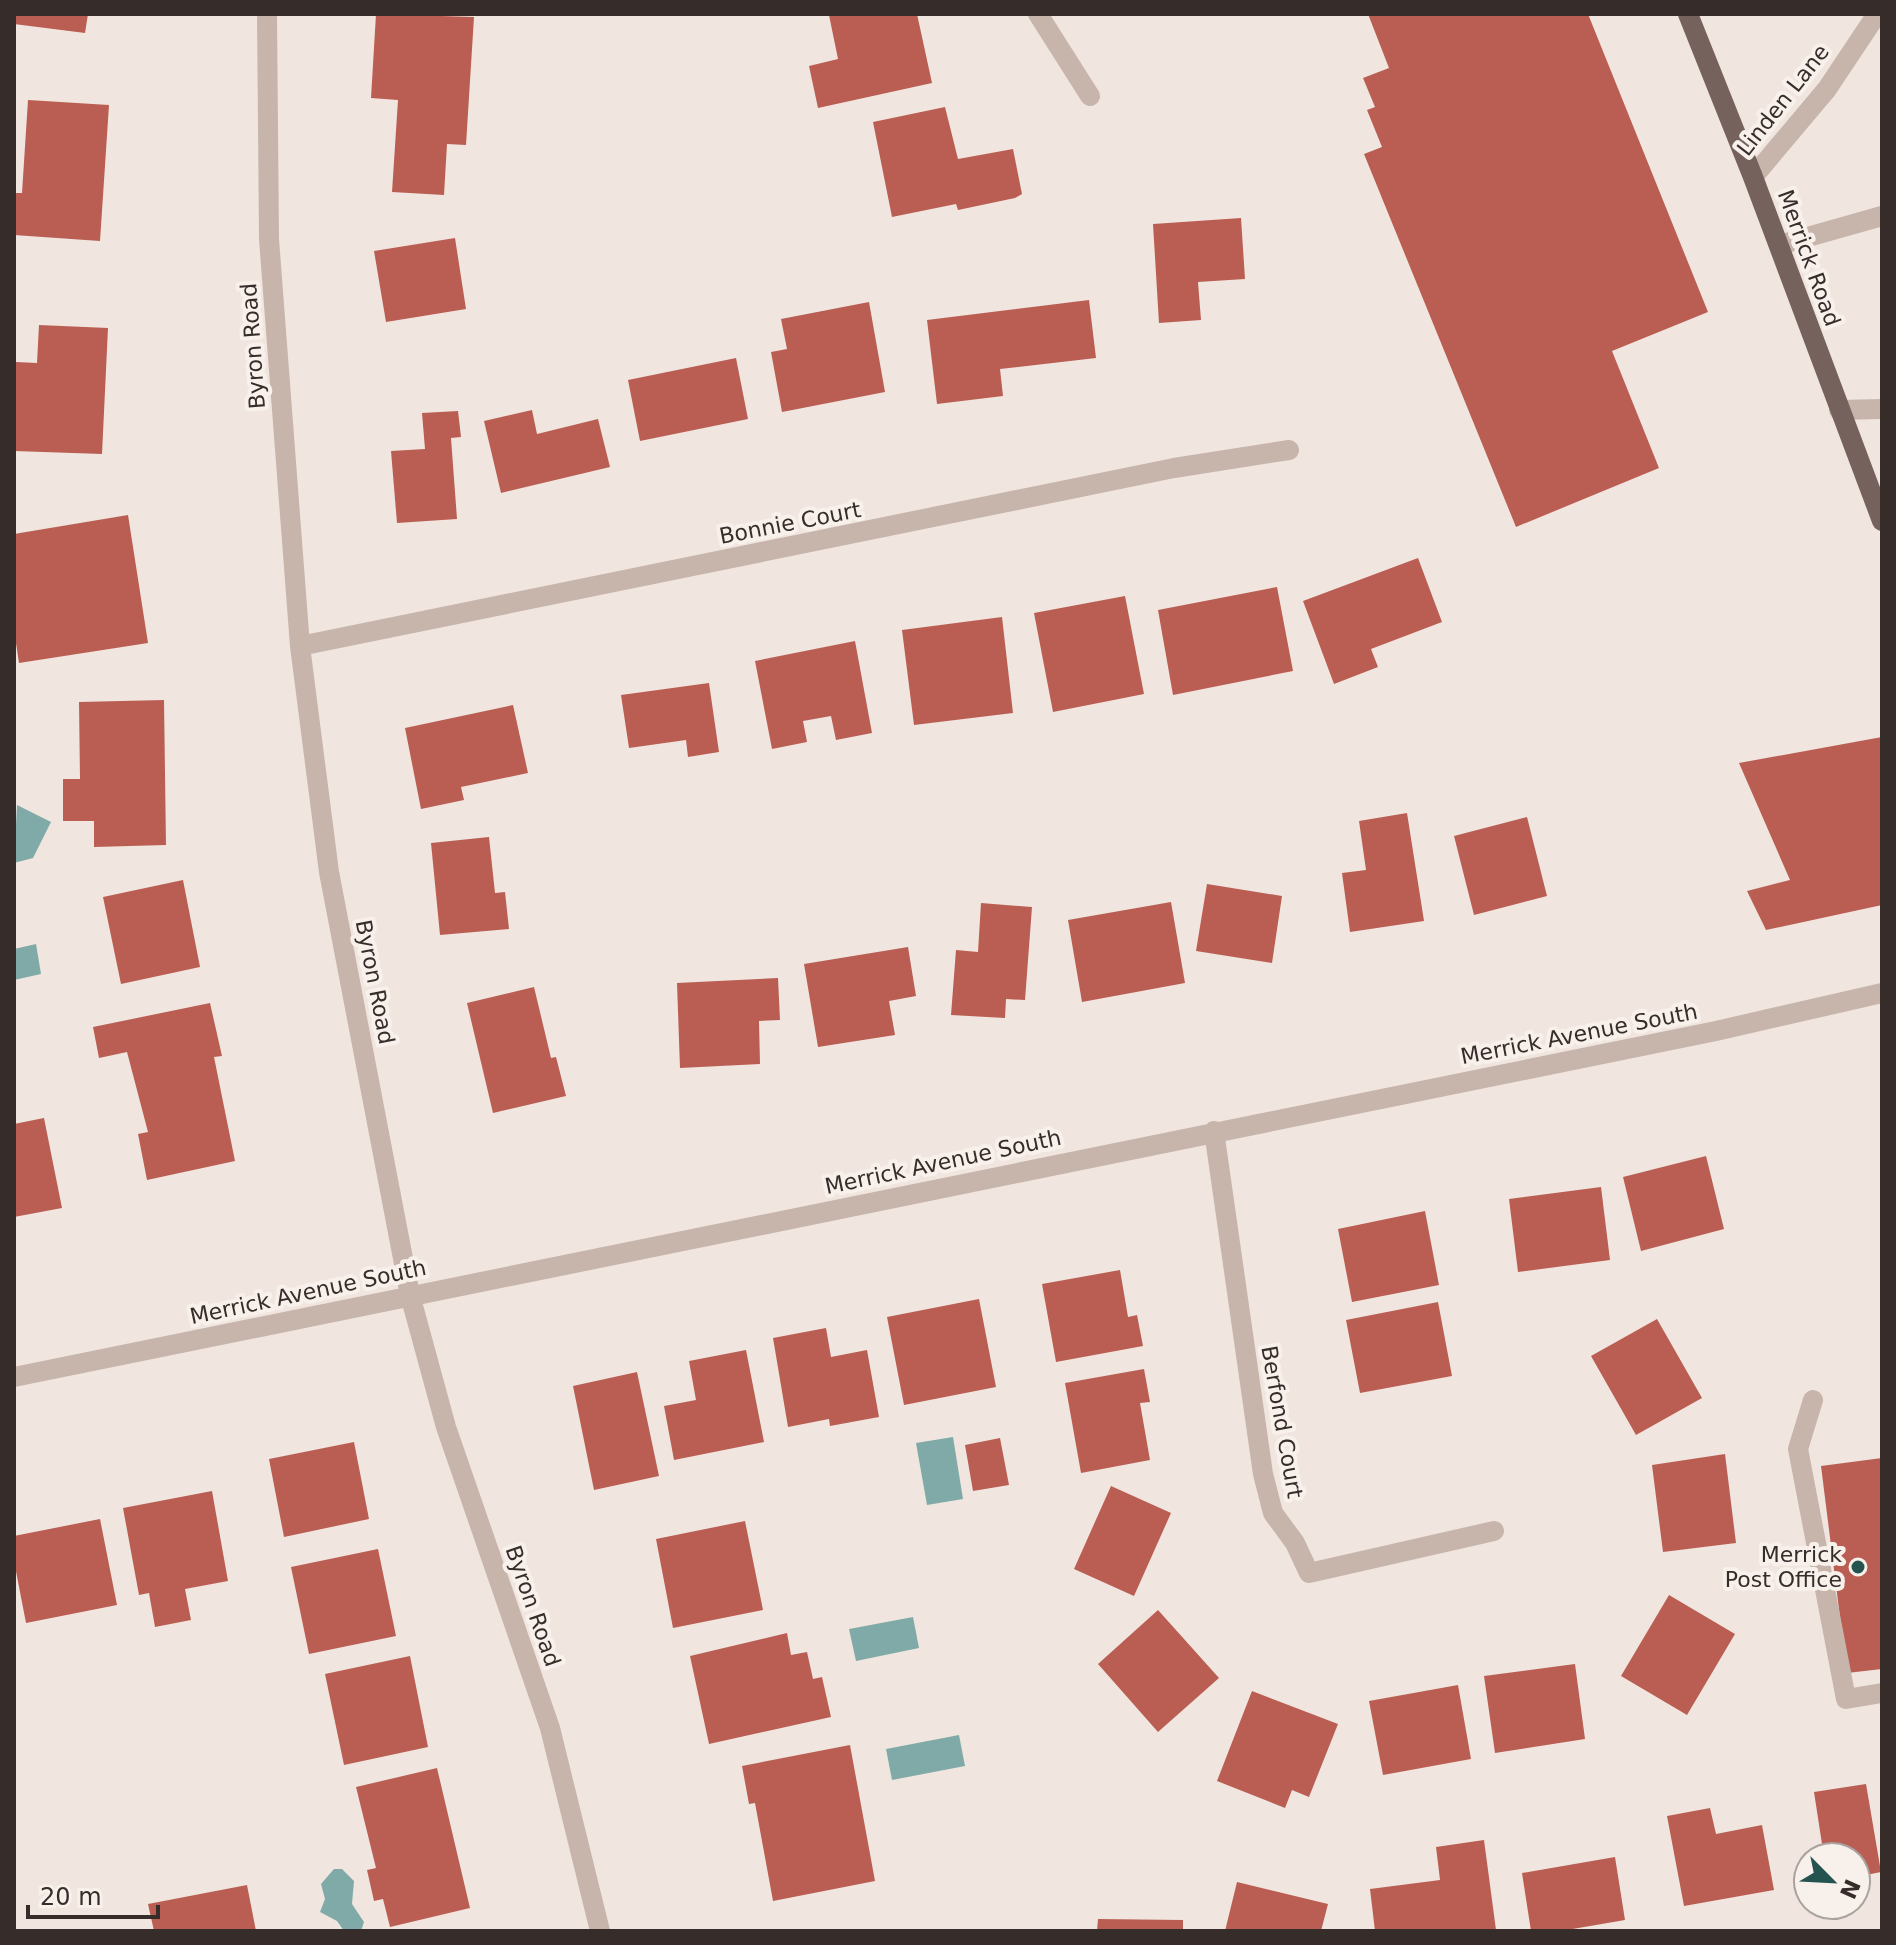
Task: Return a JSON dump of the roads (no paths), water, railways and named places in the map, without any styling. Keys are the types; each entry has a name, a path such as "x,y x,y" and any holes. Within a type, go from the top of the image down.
{"main road":[{"name":"Merrick Road","path":"1688,14 1753,177 1882,521"}],"street":[{"name":"Byron Road","path":"267,14 269,239 300,646 329,872 410,1295 446,1427 550,1728 600,1931"},
{"path":"1038,14 1090,96"},
{"name":"Linden Lane","path":"1753,177 1827,89 1877,14"},
{"path":"1779,245 1882,216"},
{"path":"1839,410 1882,409"},
{"name":"Bonnie Court","path":"300,646 1174,468 1289,450"},
{"name":"Merrick Avenue South","path":"14,1377 1701,1034 1882,993"},
{"name":"Berfond Court","path":"1214,1131 1263,1474 1273,1513 1295,1543 1309,1573 1494,1531"},
{"path":"1813,1400 1798,1449 1846,1699 1882,1693"}],"water":[{"path":"17,805 51,822 33,858 14,863"},
{"path":"36,944 41,974 14,980 14,949"},
{"path":"953,1437 963,1499 927,1505 916,1443"},
{"path":"913,1617 919,1648 856,1661 849,1629"},
{"path":"959,1735 965,1766 892,1780 886,1749"},
{"path":"334,1869 342,1869 354,1881 352,1904 364,1922 361,1931 344,1931 337,1921 320,1912 325,1899 321,1884"}],"place":[{"name":"Merrick Post Office","path":"1858,1567"}]}
